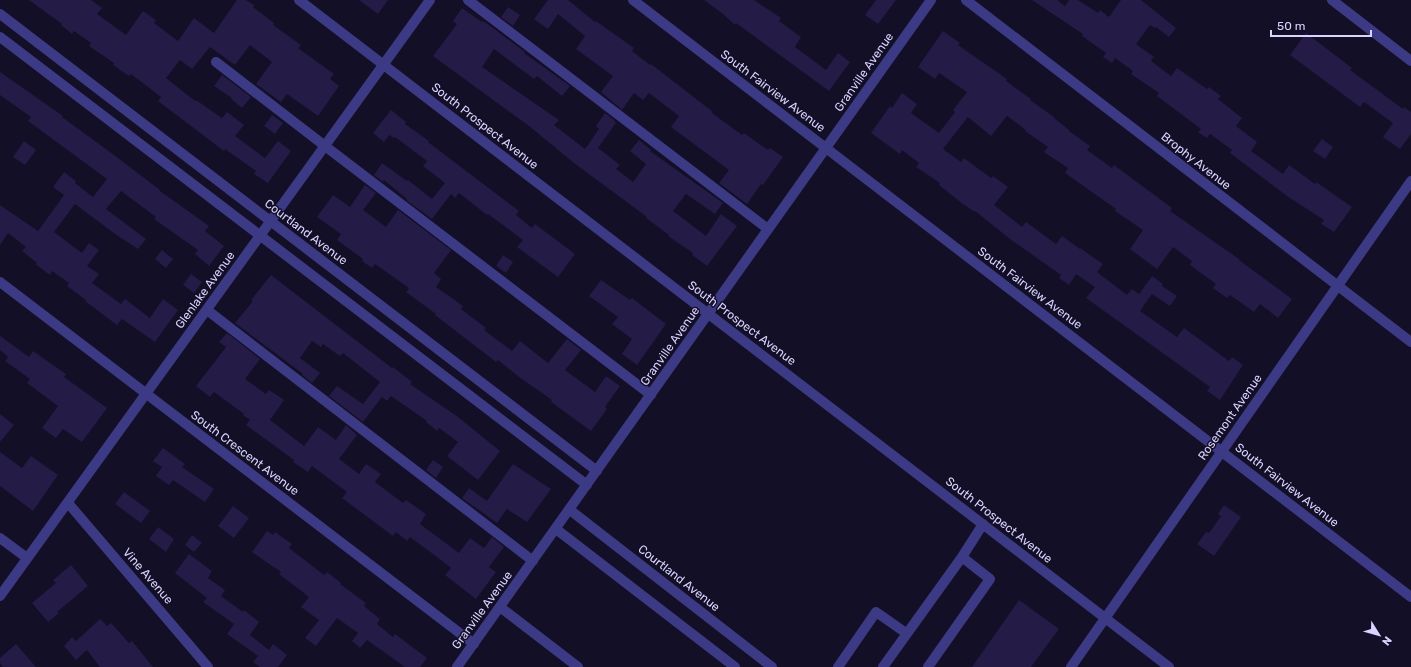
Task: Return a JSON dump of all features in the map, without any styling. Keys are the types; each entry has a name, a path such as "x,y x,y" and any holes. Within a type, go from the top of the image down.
{"street":[{"name":"South Prospect Avenue","path":"299,0 1169,667"},
{"name":"Glenlake Avenue","path":"0,596 430,0"},
{"path":"468,0 768,229"},
{"name":"South Fairview Avenue","path":"633,0 1411,597"},
{"name":"Granville Avenue","path":"457,667 556,530 931,0"},
{"name":"Brophy Avenue","path":"966,0 1411,342"},
{"path":"1332,0 1411,61"},
{"name":"Courtland Avenue","path":"0,14 597,471"},
{"path":"0,37 587,485"},
{"path":"216,62 651,395"},
{"name":"Rosemont Avenue","path":"1071,667 1411,181"},
{"name":"South Crescent Avenue","path":"0,282 474,644"},
{"path":"207,310 533,561"},
{"name":"Vine Avenue","path":"68,503 208,667"},
{"name":"Courtland Avenue","path":"570,510 772,667"},
{"path":"882,667 962,557 983,524"},
{"path":"556,530 735,667"},
{"path":"0,538 27,558"},
{"path":"928,667 990,579 962,557"},
{"path":"500,608 578,667"},
{"path":"838,667 876,612 906,633"}],"building":[{"path":"29,0 91,0 102,8 97,14 126,35 143,11 156,20 154,23 178,41 194,18 214,33 237,0 246,0 254,5 253,7 274,23 273,25 301,45 298,48 334,74 330,79 339,86 318,116 287,94 281,102 256,84 272,62 250,45 235,65 210,47 192,69 180,60 166,78 195,101 196,100 222,118 227,112 244,125 235,136 265,158 278,141 291,151 268,183 254,174 256,171 225,149 224,151 158,101 161,97 131,74 129,76 113,65 114,63 89,46 91,43 74,31 72,34 61,25 62,24"},
{"path":"359,0 388,0 378,14"},
{"path":"548,0 568,0 595,22 596,21 634,48 632,51 742,135 744,133 768,150 770,148 783,157 747,204 719,183 729,170 671,127 679,116 649,93 643,100 634,93 622,110 601,92 613,76 576,49 585,36 558,14 548,29 534,19"},
{"path":"704,0 754,0 781,18 779,21 801,37 795,47 826,70 838,53 850,62 829,91 736,23 735,25"},
{"path":"876,0 896,0 878,24 865,15"},
{"path":"1032,0 1057,0 1065,6 1069,0 1078,0 1098,13 1100,10 1109,17 1121,0 1141,0 1176,28 1169,37 1156,27 1155,28 1150,25 1136,44 1154,57 1151,61 1171,76 1177,68 1207,89 1209,87 1221,96 1218,99 1242,118 1236,126 1257,142 1251,151 1283,174 1289,165 1315,184 1316,182 1352,207 1334,232 1321,224 1324,220 1287,196 1230,153 1232,150 1210,134 1207,138 1198,132 1201,129 1157,96 1159,93 1131,74 1133,71 1115,58 1112,63 1103,57 1106,53 1082,36 1083,34"},
{"path":"508,7 520,15 513,26 501,17"},
{"path":"462,8 493,28 525,52 524,53 570,86 562,96 537,76 534,79 494,49 482,67 559,120 554,125 585,149 599,129 596,126 605,113 616,123 598,148 620,165 616,169 633,182 646,164 630,151 639,140 651,150 650,151 723,203 715,214 686,194 673,211 706,236 721,214 737,226 707,266 692,255 693,253 668,236 669,235 646,218 647,217 574,163 529,126 433,56 457,24 453,21"},
{"path":"943,31 960,43 958,45 1007,79 1006,81 1090,146 1087,150 1112,168 1114,165 1172,208 1170,211 1239,259 1292,299 1278,318 1260,304 1254,312 1230,295 1227,298 1213,288 1216,284 1190,265 1192,261 1173,247 1157,269 1130,249 1143,230 1065,173 1068,168 1044,152 1048,147 1007,116 991,136 968,117 943,149 961,162 964,158 991,178 993,176 1008,187 994,205 1022,227 1026,222 1056,244 1062,236 1080,248 1103,264 1097,272 1127,295 1132,289 1139,294 1152,276 1163,284 1162,286 1177,296 1170,306 1152,294 1140,311 1177,337 1184,328 1229,361 1232,357 1243,365 1220,400 1207,391 1210,387 1086,298 1095,287 1076,274 1069,285 1059,278 1061,275 1010,239 975,211 963,204 939,185 940,183 916,167 919,163 902,150 900,154 871,133 890,106 892,108 902,93 917,104 911,113 939,133 955,112 953,110 967,92 939,73 935,79 918,67"},
{"path":"1306,33 1352,68 1350,70 1403,109 1404,107 1411,112 1411,134 1400,149 1383,137 1393,123 1364,102 1360,107 1290,55"},
{"path":"0,72 63,116 62,117 160,191 209,226 205,231 224,246 209,266 195,254 198,250 154,219 156,217 121,191 106,209 146,239 138,249 75,204 54,232 82,253 89,243 99,250 87,266 99,274 92,283 121,304 125,299 150,318 163,299 178,310 155,342 122,319 117,325 67,286 69,283 52,271 50,275 35,264 37,263 22,251 26,247 8,233 0,245 0,205 38,231 64,195 53,187 64,172 93,197 107,179 28,121 31,117 0,95"},
{"path":"222,75 251,97 242,108 231,99 232,98 214,86"},
{"path":"391,110 406,122 405,124 519,211 516,215 532,228 535,224 575,254 558,277 517,247 523,240 459,193 455,198 451,194 432,219 406,200 407,199 384,180 383,182 374,175 382,163 407,181 408,180 432,199 445,183 423,166 427,161 395,137 394,138 389,135 384,142 373,133"},
{"path":"272,115 283,123 275,134 264,126"},
{"path":"1322,139 1333,147 1325,159 1313,151"},
{"path":"24,141 36,150 25,165 13,157"},
{"path":"365,185 376,193 363,210 386,227 398,210 451,250 434,273 441,279 436,287 463,306 461,309 486,328 484,330 512,351 520,341 548,363 567,339 581,350 565,370 595,392 606,376 620,386 605,407 607,409 591,431 551,402 552,400 498,360 496,362 435,315 436,314 406,292 409,288 375,264 372,268 362,261 363,259 337,240 341,234 317,217 333,195 350,207"},
{"path":"162,250 173,259 166,268 155,259"},
{"path":"503,255 513,262 506,273 496,266"},
{"path":"191,274 202,282 194,293 183,285"},
{"path":"271,275 392,368 393,367 412,382 410,384 458,417 500,451 478,480 447,456 458,442 439,428 437,431 426,422 427,421 391,396 387,401 382,397 363,422 329,396 337,386 363,404 380,382 343,353 340,356 323,344 321,347 312,341 300,358 320,373 312,383 302,375 303,374 235,323"},
{"path":"601,280 630,300 632,298 666,324 637,365 622,354 632,339 612,324 618,317 589,296"},
{"path":"227,333 260,359 245,379 266,394 269,390 284,400 270,420 304,446 318,427 336,440 346,425 357,435 339,459 359,474 366,464 381,474 375,482 403,503 406,500 426,514 420,524 459,553 470,538 484,548 492,537 504,547 489,567 496,572 476,599 445,575 451,568 441,560 410,537 407,541 396,532 393,536 342,498 347,492 312,466 308,472 293,462 294,460 246,425 250,420 243,415 244,414 214,392 210,397 196,386 226,347 219,342"},
{"path":"0,336 29,357 33,351 66,374 64,377 107,408 82,442 63,429 56,438 42,428 58,406 27,383 30,379 5,361 8,357 0,350"},
{"path":"0,414 14,425 0,442"},
{"path":"163,448 185,464 182,467 214,489 205,502 173,480 169,485 156,476 162,467 153,461"},
{"path":"0,452 22,468 31,456 58,475 33,511 0,486"},
{"path":"433,460 443,467 436,478 426,470"},
{"path":"513,464 551,489 527,522 507,509 497,523 462,498 469,488 487,501"},
{"path":"124,492 150,511 141,523 115,504"},
{"path":"1224,505 1241,517 1214,556 1197,544 1206,532 1209,533 1221,516 1218,514"},
{"path":"233,506 249,518 234,538 218,526"},
{"path":"158,527 174,539 166,552 149,539"},
{"path":"267,531 273,535 275,532 292,544 289,548 324,575 327,572 341,583 340,584 366,603 364,606 380,619 377,624 393,637 395,634 427,658 420,667 405,667 367,640 360,648 352,641 358,633 337,618 316,646 305,638 319,620 301,607 309,597 279,574 281,572 252,552"},
{"path":"192,535 202,543 194,552 185,545"},
{"path":"189,554 212,571 208,578 225,590 221,596 243,612 244,610 259,622 250,635 269,650 273,644 287,655 278,667 260,667 253,662 258,656 227,634 234,624 203,602 207,598 175,573"},
{"path":"71,565 88,586 57,612 59,613 48,622 32,603 56,583 53,580"},
{"path":"1019,600 1059,629 1031,667 972,667"},
{"path":"100,619 107,626 111,623 129,643 132,641 153,667 100,667 87,650 76,660 64,646 72,637 76,641"},
{"path":"16,644 36,667 3,667 0,663 0,658"}]}
